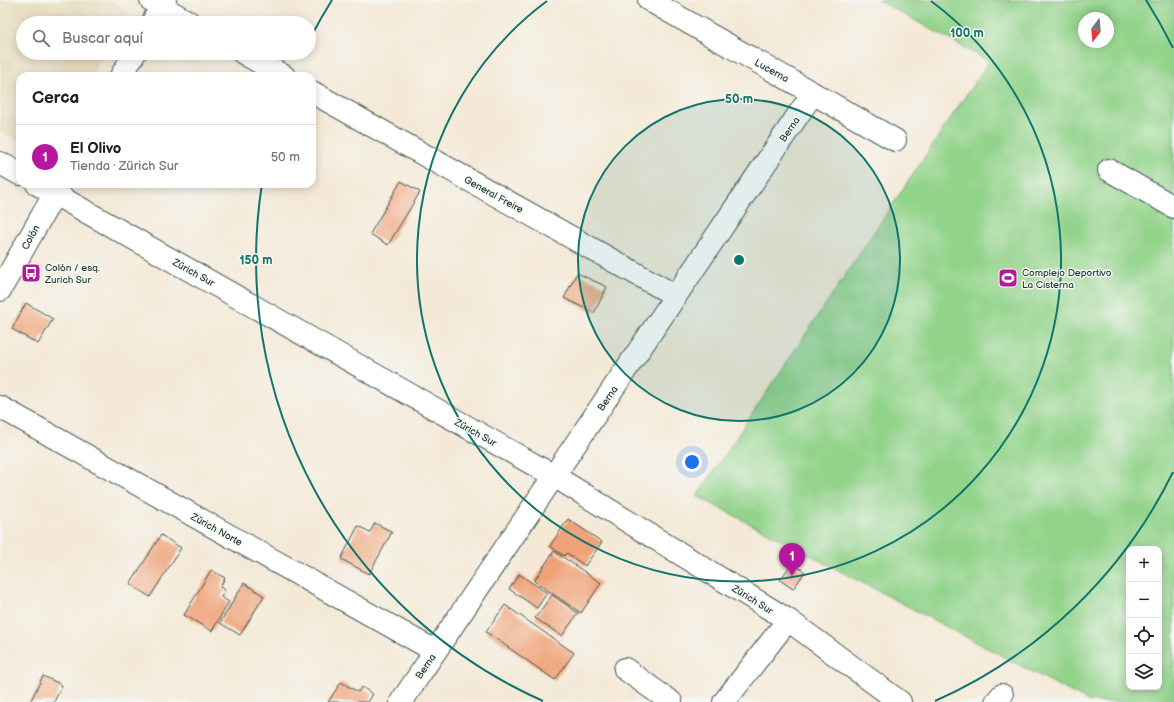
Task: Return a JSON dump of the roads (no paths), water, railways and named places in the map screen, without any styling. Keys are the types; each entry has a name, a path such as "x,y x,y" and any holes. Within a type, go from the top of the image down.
{"street":[{"name":"Lucerna","path":"649,0 895,140"},
{"path":"157,7 176,16"},
{"path":"123,72 130,60"},
{"path":"255,60 277,72"},
{"name":"Berna","path":"401,702 813,93"},
{"name":"General Freire","path":"316,94 676,296"},
{"path":"0,163 16,172"},
{"path":"1109,170 1174,207"},
{"name":"Colón","path":"0,290 51,188"},
{"name":"Zürich Sur","path":"53,188 554,476 788,620 900,702"},
{"name":"Zürich Norte","path":"0,407 435,651"},
{"path":"724,702 788,620"},
{"path":"625,669 672,702"}],"place":[{"name":"Colón / esq. Zurich Sur","path":"31,273"},
{"name":"Complejo Deportivo La Cisterna","path":"1008,278"},
{"name":"El Olivo","path":"792,576"}]}
